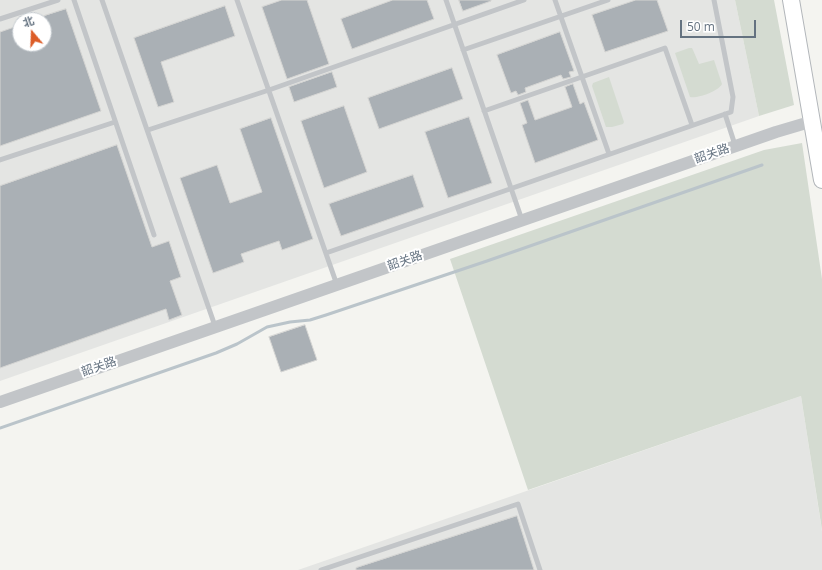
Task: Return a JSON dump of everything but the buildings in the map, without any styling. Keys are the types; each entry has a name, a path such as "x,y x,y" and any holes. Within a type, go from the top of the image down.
{"main road":[{"path":"791,0 822,180"}],"street":[{"name":"韶关路","path":"0,402 776,132 803,124 812,124"}],"lane":[{"path":"0,19 58,0"},
{"path":"74,0 154,235"},
{"path":"102,0 215,327"},
{"path":"237,0 337,284"},
{"path":"446,0 522,220"},
{"path":"148,130 269,90 524,0"},
{"path":"555,0 610,154"},
{"path":"463,50 608,0"},
{"path":"326,253 731,112 733,97 714,0"},
{"path":"484,111 665,48 692,126"},
{"path":"725,114 736,146"},
{"path":"0,160 115,122"},
{"path":"321,570 518,504 540,570"}],"shaded area":[{"path":"0,0 735,0 759,116 0,381"},
{"path":"735,0 774,0 794,105 759,116"},
{"path":"692,48 699,64 714,60 722,84 720,87 702,96 690,97 675,53"},
{"path":"609,77 624,122 623,124 606,127 592,86 593,83"},
{"path":"802,143 822,279 822,530 801,396 528,490 450,259 764,150"},
{"path":"801,396 822,531 822,570 298,570"}],"waterway":[{"path":"0,428 216,353 237,344 267,327 290,322 310,320 326,315 487,261 762,165"}]}
